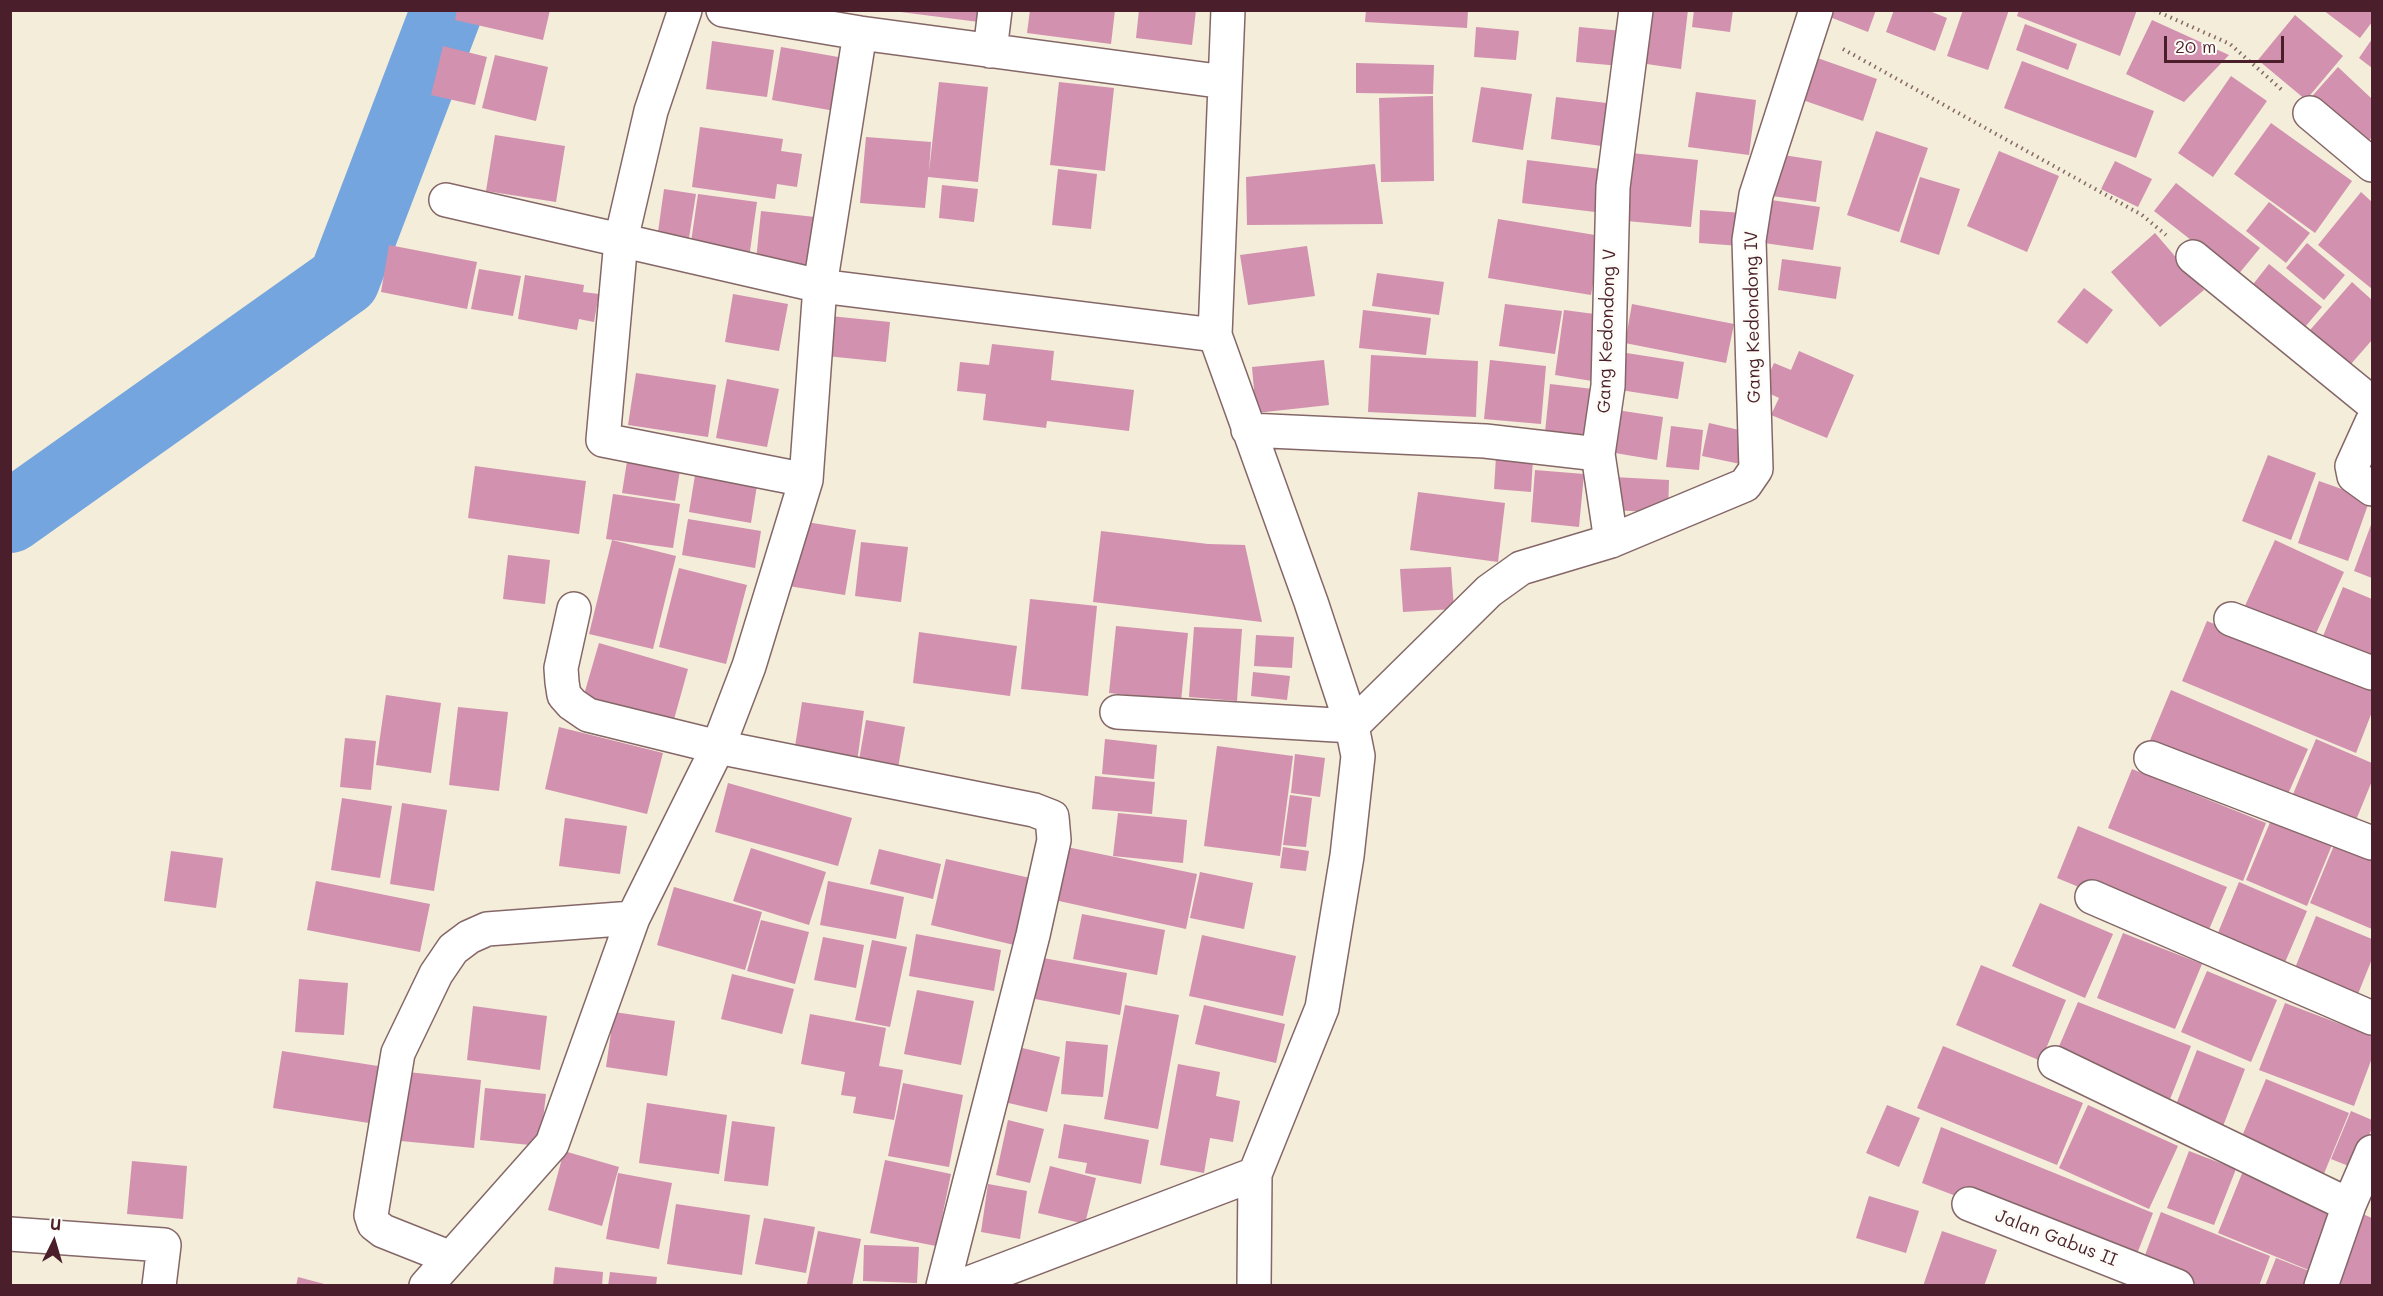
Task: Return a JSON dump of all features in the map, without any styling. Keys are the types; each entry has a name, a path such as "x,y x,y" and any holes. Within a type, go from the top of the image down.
{"street":[{"path":"685,10 651,111 621,240 603,440 806,480"},
{"path":"723,10 860,33 1225,82"},
{"path":"990,51 995,10"},
{"path":"1228,10 1215,335 1352,726 1358,756 1347,856 1322,1008 1255,1174 1254,1286"},
{"name":"Gang Kedondong V","path":"1611,541 1598,454 1608,386 1612,187 1636,10"},
{"name":"Gang Kedondong IV","path":"1611,541 1745,485 1753,477 1756,469 1749,240 1756,195 1812,20"},
{"path":"426,1286 552,1144 633,918 718,747 749,666 806,480 820,286 860,33"},
{"path":"2310,113 2373,165"},
{"path":"446,200 820,286 1215,335"},
{"path":"2193,257 2373,403"},
{"path":"2373,422 2352,466 2354,476 2373,489"},
{"path":"1248,430 1485,441 1598,454"},
{"path":"1116,712 1352,726 1489,591 1521,568 1611,541"},
{"path":"574,609 561,668 564,695 588,715 718,747 1043,812 1054,821 1054,840 1033,935 944,1286"},
{"path":"2231,619 2373,673"},
{"path":"2151,758 2373,843"},
{"path":"2092,897 2373,1018"},
{"path":"451,1258 383,1231 374,1224 371,1215 398,1053 436,974 453,949 487,929 633,918"},
{"path":"2055,1063 2349,1205"},
{"path":"2321,1286 2349,1205 2373,1152"},
{"path":"961,1286 1255,1174"},
{"name":"Jalan Gabus II","path":"1969,1204 2177,1286"},
{"path":"10,1234 164,1245 159,1286"}],"path":[{"path":"2154,10 2230,44 2256,69"},
{"path":"1812,20 2141,215"}],"building":[{"path":"457,10 550,10 543,40 455,20"},
{"path":"885,10 980,10 979,22"},
{"path":"1030,10 1115,10 1111,44 1027,33"},
{"path":"1139,10 1196,10 1192,45 1136,38"},
{"path":"1366,10 1468,10 1467,28 1365,22"},
{"path":"1640,10 1688,10 1681,69 1633,62"},
{"path":"1694,10 1733,10 1730,32 1692,27"},
{"path":"1812,10 1876,10 1868,32"},
{"path":"1894,10 1927,10 1947,18 1935,51 1886,32"},
{"path":"1963,10 2009,10 1988,70 1947,56"},
{"path":"2019,10 2137,10 2120,56 2017,16"},
{"path":"2323,10 2372,10 2372,22 2360,38"},
{"path":"2295,15 2343,56 2306,100 2258,60"},
{"path":"2152,20 2229,55 2184,102 2126,74"},
{"path":"2025,24 2077,44 2068,70 2016,50"},
{"path":"1476,27 1519,31 1516,60 1474,57"},
{"path":"1579,27 1623,31 1620,66 1576,62"},
{"path":"2372,39 2372,68 2359,58"},
{"path":"712,41 774,50 767,97 706,89"},
{"path":"443,46 487,57 475,105 431,95"},
{"path":"781,47 844,58 835,111 772,100"},
{"path":"495,55 548,67 536,121 482,108"},
{"path":"1809,55 1877,79 1863,121 1794,97"},
{"path":"2022,61 2154,111 2136,158 2004,108"},
{"path":"1356,63 1434,65 1433,94 1356,93"},
{"path":"2338,67 2372,99 2372,137 2360,151 2306,103"},
{"path":"2231,76 2267,101 2213,177 2178,153"},
{"path":"939,82 988,87 978,182 928,177 925,208 860,203 866,137 931,142 929,172"},
{"path":"1059,82 1114,88 1105,171 1050,165"},
{"path":"1481,87 1532,94 1523,150 1472,142"},
{"path":"1696,92 1756,100 1749,155 1688,147"},
{"path":"1433,96 1434,181 1381,182 1379,98"},
{"path":"1556,97 1615,104 1609,147 1551,139"},
{"path":"2271,123 2352,181 2315,233 2234,174"},
{"path":"700,127 783,139 781,151 802,154 797,187 777,184 775,199 692,187"},
{"path":"1876,131 1928,148 1899,232 1847,215"},
{"path":"495,135 565,146 556,202 486,191"},
{"path":"1999,151 2059,176 2027,252 1967,226"},
{"path":"1622,152 1698,160 1691,227 1616,220"},
{"path":"1770,153 1822,161 1816,202 1764,195"},
{"path":"1527,160 1609,170 1603,213 1522,203"},
{"path":"2115,161 2152,179 2138,207 2101,189"},
{"path":"1375,164 1383,224 1247,225 1246,177"},
{"path":"1058,169 1097,174 1091,229 1052,225"},
{"path":"1920,177 1960,189 1939,255 1900,242"},
{"path":"2176,183 2260,248 2237,276 2154,211"},
{"path":"942,185 978,189 974,222 939,218"},
{"path":"664,189 696,194 688,244 657,239"},
{"path":"2361,192 2372,202 2372,289 2318,245"},
{"path":"698,194 757,202 749,258 690,249"},
{"path":"1764,199 1820,207 1813,250 1757,242"},
{"path":"2269,202 2310,233 2286,263 2246,231"},
{"path":"1700,210 1743,213 1741,246 1699,243"},
{"path":"761,211 824,218 819,268 756,261"},
{"path":"1498,219 1601,236 1591,295 1488,278"},
{"path":"2155,233 2204,290 2160,327 2111,272"},
{"path":"2307,243 2345,275 2324,300 2286,268"},
{"path":"389,245 477,262 467,309 381,292"},
{"path":"1307,246 1315,296 1248,305 1240,255"},
{"path":"1782,259 1841,267 1836,299 1778,290"},
{"path":"2269,264 2322,307 2299,334 2247,292"},
{"path":"479,269 521,276 513,316 471,309"},
{"path":"1377,273 1444,282 1439,315 1372,306"},
{"path":"525,275 584,285 583,292 599,294 594,322 579,319 577,330 518,319"},
{"path":"2352,282 2372,300 2372,340 2344,372 2304,337"},
{"path":"2084,288 2113,310 2087,344 2057,322"},
{"path":"733,294 788,304 779,351 725,342"},
{"path":"1505,304 1562,311 1555,354 1499,346"},
{"path":"1632,304 1734,324 1726,363 1625,343"},
{"path":"1363,310 1431,318 1426,355 1359,348"},
{"path":"1564,310 1602,315 1592,381 1555,375"},
{"path":"830,316 890,322 886,362 826,356"},
{"path":"992,344 1054,351 1051,380 1134,390 1129,431 1047,421 1046,428 983,420 986,394 957,391 960,362 989,365"},
{"path":"1799,351 1854,375 1827,438 1771,415 1779,398 1762,390 1774,363 1791,370"},
{"path":"1620,352 1684,362 1678,399 1614,389"},
{"path":"1371,355 1478,361 1476,417 1368,412"},
{"path":"1324,360 1329,405 1256,413 1252,367"},
{"path":"1490,360 1546,366 1541,424 1484,419"},
{"path":"636,373 716,385 708,437 628,425"},
{"path":"727,379 779,389 767,447 716,438"},
{"path":"1550,384 1593,389 1587,437 1545,432"},
{"path":"1610,409 1663,417 1657,460 1603,451"},
{"path":"1709,423 1752,433 1745,465 1702,456"},
{"path":"1671,426 1703,430 1699,470 1666,467"},
{"path":"628,455 681,464 675,501 622,493"},
{"path":"2268,455 2316,473 2291,540 2242,521"},
{"path":"1496,457 1533,459 1531,492 1494,489"},
{"path":"475,466 586,481 579,534 468,518"},
{"path":"696,469 758,479 751,523 689,512"},
{"path":"1535,470 1584,474 1579,527 1531,522"},
{"path":"1614,477 1669,480 1668,513 1612,510"},
{"path":"2319,481 2370,499 2348,561 2298,543"},
{"path":"1418,492 1505,503 1498,562 1410,550"},
{"path":"613,494 680,504 673,548 606,539"},
{"path":"688,519 761,531 755,568 682,555"},
{"path":"794,520 856,530 845,595 782,585"},
{"path":"2372,522 2372,578 2354,571"},
{"path":"1101,531 1208,544 1245,545 1262,622 1093,602"},
{"path":"612,540 676,556 653,649 589,634"},
{"path":"2275,540 2344,572 2313,640 2244,608"},
{"path":"861,542 908,547 901,602 855,596"},
{"path":"508,555 550,560 545,604 503,599"},
{"path":"1451,567 1454,609 1403,612 1400,569"},
{"path":"679,568 747,585 726,664 659,647"},
{"path":"2343,587 2372,599 2372,662 2321,641"},
{"path":"1030,599 1097,606 1088,696 1021,689"},
{"path":"2207,621 2372,689 2372,712 2356,753 2182,681"},
{"path":"1116,626 1188,633 1181,701 1109,693"},
{"path":"1194,627 1242,629 1237,701 1189,697"},
{"path":"919,632 1017,646 1010,696 913,683"},
{"path":"1256,635 1294,637 1292,668 1254,666"},
{"path":"599,643 688,669 673,723 583,698"},
{"path":"1253,672 1290,676 1287,700 1251,696"},
{"path":"2171,690 2308,749 2284,803 2148,745"},
{"path":"386,695 441,703 431,773 376,765"},
{"path":"802,702 864,711 857,762 794,753"},
{"path":"458,707 508,712 499,791 449,785"},
{"path":"866,720 905,727 898,768 859,760"},
{"path":"559,727 663,753 647,814 545,789"},
{"path":"345,738 376,741 371,790 340,787"},
{"path":"1105,739 1157,745 1154,779 1102,774"},
{"path":"2316,739 2372,763 2372,781 2354,825 2291,799"},
{"path":"1217,746 1293,756 1280,856 1204,846"},
{"path":"1295,754 1325,758 1320,797 1291,793"},
{"path":"2132,769 2266,823 2243,881 2108,828"},
{"path":"1095,776 1155,782 1152,814 1092,809"},
{"path":"728,783 852,818 838,866 715,832"},
{"path":"1290,795 1312,798 1306,847 1283,845"},
{"path":"342,798 392,806 380,878 331,870"},
{"path":"402,803 447,810 434,891 390,884"},
{"path":"1118,813 1187,820 1183,863 1113,856"},
{"path":"565,818 627,826 620,874 559,866"},
{"path":"2271,820 2332,845 2307,906 2246,880"},
{"path":"2078,826 2227,887 2205,939 2057,878"},
{"path":"2335,843 2372,858 2372,929 2310,903"},
{"path":"1062,846 1197,874 1186,929 1050,899"},
{"path":"1283,847 1309,851 1306,871 1280,868"},
{"path":"751,848 826,872 809,925 733,901"},
{"path":"879,849 941,864 933,899 870,884"},
{"path":"171,851 223,858 216,908 164,901"},
{"path":"946,859 1030,878 1014,945 931,925"},
{"path":"1200,872 1253,883 1244,929 1190,918"},
{"path":"316,881 430,904 420,952 307,930"},
{"path":"828,881 904,897 896,939 820,925"},
{"path":"2239,882 2307,911 2283,967 2215,940"},
{"path":"674,887 762,912 745,970 657,945"},
{"path":"2040,903 2113,934 2085,998 2012,966"},
{"path":"1082,914 1165,930 1157,975 1073,959"},
{"path":"2316,916 2372,939 2372,959 2356,999 2293,973"},
{"path":"761,920 809,932 795,984 747,971"},
{"path":"2123,933 2202,964 2175,1029 2097,998"},
{"path":"916,934 1001,950 994,991 909,976"},
{"path":"1202,935 1296,956 1283,1016 1189,996"},
{"path":"823,937 864,945 856,988 814,980"},
{"path":"872,940 907,947 890,1027 855,1020"},
{"path":"1043,958 1127,973 1120,1015 1035,999"},
{"path":"1981,965 2066,1000 2041,1061 1956,1025"},
{"path":"2207,971 2277,1000 2251,1062 2181,1032"},
{"path":"732,974 794,989 782,1034 721,1019"},
{"path":"299,979 348,983 344,1035 295,1032"},
{"path":"917,990 974,1001 961,1065 904,1054"},
{"path":"2078,1002 2191,1046 2167,1107 2054,1058"},
{"path":"2285,1003 2372,1036 2372,1058 2354,1106 2259,1070"},
{"path":"1125,1005 1179,1015 1158,1129 1104,1119"},
{"path":"1204,1005 1285,1024 1276,1063 1195,1044"},
{"path":"473,1006 547,1016 540,1070 467,1060"},
{"path":"614,1012 675,1021 667,1076 606,1067"},
{"path":"810,1014 886,1028 879,1066 903,1070 894,1120 853,1113 856,1097 841,1095 845,1072 801,1064"},
{"path":"1066,1041 1108,1045 1103,1097 1061,1094"},
{"path":"1014,1046 1060,1057 1047,1112 1000,1101"},
{"path":"1943,1046 2083,1103 2057,1165 1917,1108"},
{"path":"2197,1050 2245,1069 2220,1134 2172,1115"},
{"path":"282,1051 378,1066 369,1123 273,1108"},
{"path":"1178,1064 1220,1072 1216,1096 1240,1101 1233,1142 1210,1138 1204,1173 1160,1165"},
{"path":"408,1072 481,1080 474,1148 401,1141"},
{"path":"2266,1079 2349,1113 2323,1176 2240,1141"},
{"path":"903,1083 963,1095 949,1167 888,1156"},
{"path":"485,1088 546,1094 540,1146 480,1140"},
{"path":"647,1103 727,1115 719,1174 639,1163"},
{"path":"1887,1105 1920,1118 1899,1167 1866,1153"},
{"path":"2088,1105 2178,1146 2149,1209 2059,1168"},
{"path":"2351,1111 2372,1120 2372,1128 2356,1169 2331,1159"},
{"path":"1008,1120 1044,1129 1030,1183 996,1175"},
{"path":"732,1121 775,1127 768,1186 724,1181"},
{"path":"1064,1124 1149,1140 1141,1184 1085,1173 1087,1163 1058,1158"},
{"path":"1941,1127 2153,1213 2133,1264 1922,1183"},
{"path":"564,1151 619,1167 602,1226 548,1210"},
{"path":"2189,1151 2236,1169 2214,1225 2167,1208"},
{"path":"885,1160 951,1174 936,1246 870,1233"},
{"path":"132,1161 187,1166 183,1219 127,1214"},
{"path":"1050,1166 1096,1178 1085,1224 1038,1213"},
{"path":"2243,1171 2342,1210 2316,1273 2218,1233"},
{"path":"618,1173 672,1183 659,1249 606,1239"},
{"path":"988,1184 1027,1191 1020,1239 981,1232"},
{"path":"1869,1196 1919,1211 1906,1253 1856,1238"},
{"path":"676,1204 750,1215 742,1275 667,1264"},
{"path":"2161,1212 2270,1256 2259,1286 2193,1286 2141,1266"},
{"path":"2358,1212 2372,1218 2372,1286 2330,1286"},
{"path":"764,1218 815,1227 806,1273 755,1264"},
{"path":"818,1231 861,1239 852,1286 807,1284"},
{"path":"1942,1231 1997,1250 1984,1286 1923,1286"},
{"path":"864,1245 919,1247 917,1283 863,1281"},
{"path":"2276,1258 2322,1276 2319,1286 2265,1286"},
{"path":"555,1267 603,1272 602,1286 553,1286"},
{"path":"610,1272 657,1277 656,1286 608,1286"},
{"path":"298,1277 328,1285 328,1286 296,1286"}],"waterway":[{"path":"10,517 344,280 447,10"}]}
